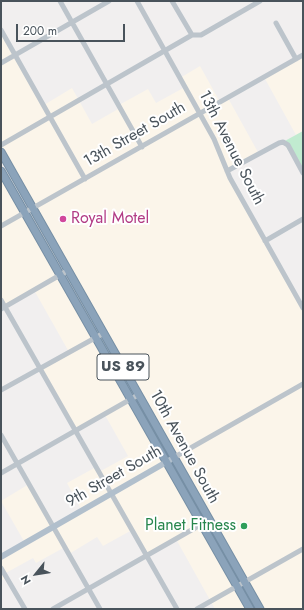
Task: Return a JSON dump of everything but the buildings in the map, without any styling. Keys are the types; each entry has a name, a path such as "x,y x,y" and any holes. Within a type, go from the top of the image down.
{"highway":[{"name":"10th Avenue South","path":"1,152 138,395 202,523 250,609"},
{"name":"10th Avenue South","path":"1,171 130,399 209,520 260,609"}],"main road":[{"name":"9th Street South","path":"1,557 170,460"}],"street":[{"path":"60,1 142,146"},
{"path":"1,63 109,1"},
{"name":"13th Avenue South","path":"136,1 214,139 227,171 303,308"},
{"path":"172,1 192,35"},
{"path":"1,145 192,35 201,35 260,1"},
{"path":"276,23 296,59"},
{"path":"1,30 85,179"},
{"name":"13th Street South","path":"1,226 303,55"},
{"path":"227,171 279,143 284,142 288,145 303,173"},
{"path":"265,241 303,219"},
{"path":"3,307 67,270"},
{"path":"1,300 3,307 40,368 177,609"},
{"path":"1,390 104,333"},
{"name":"9th Street South","path":"170,460 303,384"},
{"path":"1,473 138,395"},
{"path":"1,435 100,609"},
{"path":"53,609 209,520"},
{"path":"198,609 303,549"},
{"path":"1,568 25,609"}],"shaded area":[{"path":"1,30 44,105 72,88 92,124 120,108 119,105 148,89 156,103 185,87 180,78 200,66 220,102 228,98 259,154 227,171 303,306 303,609 260,609 1,152"},
{"path":"303,55 303,131 296,135 264,77"},
{"path":"1,171 250,609 215,609 176,539 146,555 132,530 103,546 97,537 69,554 65,547 36,563 33,558 4,574 6,578 1,581 1,557 25,543 1,501 29,484 53,526 82,511 67,483 96,467 99,472 128,456 105,415 75,431 40,368 69,352 34,290 5,306 1,300"}],"green space":[{"path":"303,131 303,173 283,142"}],"place":[{"name":"Royal Motel","path":"63,219"},
{"name":"Planet Fitness","path":"244,526"}]}
